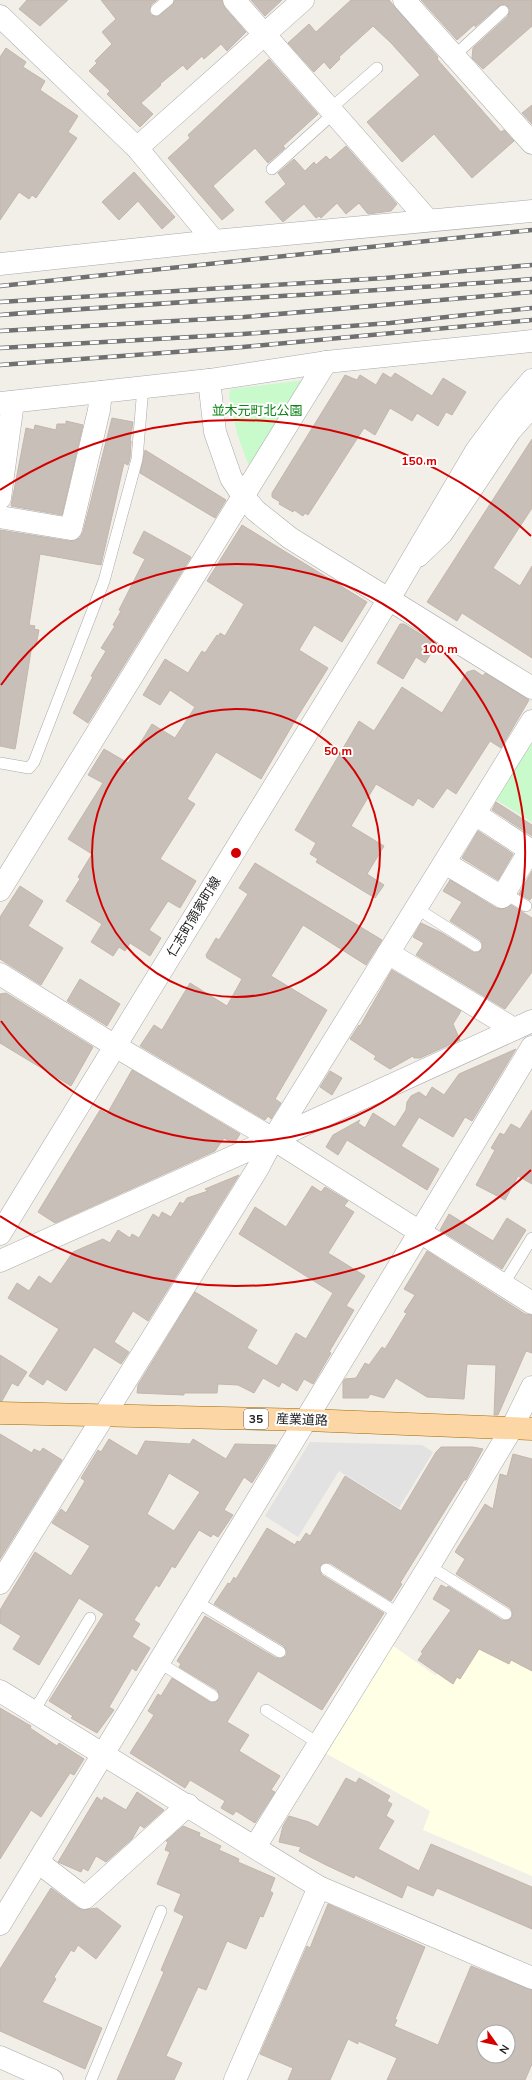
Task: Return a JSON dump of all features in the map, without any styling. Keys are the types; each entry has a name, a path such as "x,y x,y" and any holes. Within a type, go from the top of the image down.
{"main road":[{"name":"産業道路","path":"0,1413 307,1420 522,1428"}],"street":[{"path":"234,0 427,219"},
{"path":"137,148 303,0"},
{"path":"404,0 532,142"},
{"path":"0,16 137,148 214,241"},
{"path":"0,264 427,219 532,211"},
{"path":"0,498 6,402 210,380 326,362 532,341"},
{"path":"0,890 326,362"},
{"path":"210,380 215,432 231,478 243,496 256,511 290,538 532,688"},
{"name":"仁志町領家町線","path":"0,1234 389,599 476,451 507,409 532,380"},
{"path":"0,517 71,528 99,410 101,392"},
{"path":"408,566 442,533 510,431 532,406"},
{"path":"0,1583 258,1168 273,1139 532,720"},
{"path":"445,863 502,897 530,850 475,814"},
{"path":"388,954 523,1025"},
{"path":"0,974 115,1046 273,1139 532,1303"},
{"path":"0,1261 523,1025"},
{"path":"0,1924 105,1754 532,1047"},
{"path":"255,1847 429,1566 522,1428 532,1387"},
{"path":"0,1691 105,1754 319,1887 532,1978"},
{"path":"38,1862 86,1898 188,1806"},
{"path":"235,2080 319,1887"},
{"path":"0,2057 52,2080"}],"lane":[{"path":"156,10 168,0"},
{"path":"454,56 503,11"},
{"path":"272,169 377,68"},
{"path":"0,763 29,768 34,762 104,581 136,459 143,387"},
{"path":"504,893 526,906"},
{"path":"416,908 476,946"},
{"path":"503,1285 532,1238"},
{"path":"429,1566 506,1614"},
{"path":"326,1569 399,1614"},
{"path":"197,1602 280,1652"},
{"path":"34,1711 90,1618"},
{"path":"160,1663 213,1696"},
{"path":"266,1710 318,1743"},
{"path":"91,2080 161,1911"}],"shaded area":[{"path":"310,1442 422,1445 433,1452 399,1508 339,1471 298,1537 265,1516"},
{"path":"532,1616 532,1876 423,1830 430,1811 325,1753 389,1643 436,1676 469,1622 511,1650"}],"green space":[{"name":"並木元町北公園","path":"305,380 250,468 235,422 229,394 231,389"},
{"path":"532,739 532,822 495,799"}],"building":[{"path":"27,0 68,0 40,26 19,9"},
{"path":"101,0 157,0 151,5 149,11 151,15 157,17 172,5 175,0 222,0 225,8 246,32 227,51 221,44 204,59 202,56 187,70 183,65 160,84 161,85 141,103 153,114 140,127 107,94 110,91 89,71 97,63 95,61 112,44 102,32 116,19"},
{"path":"251,0 282,0 265,16"},
{"path":"351,0 389,0 438,57 437,59 501,132 504,130 514,141 472,178 434,134 402,162 367,122 420,75 391,43 373,26 339,57 340,59 330,69 324,62 314,72 288,43 309,24 316,32"},
{"path":"421,0 532,0 532,26 483,69 472,58 473,48 508,16 510,10 508,7 505,4 499,6 475,27 475,24 457,40"},
{"path":"6,48 26,62 23,67 45,81 40,90 78,116 68,132 77,138 36,198 32,195 29,199 19,192 0,220 0,57"},
{"path":"269,59 318,114 283,146 285,148 268,163 255,148 213,186 234,210 222,220 168,158 190,138 188,135"},
{"path":"532,105 532,124 522,113"},
{"path":"346,146 397,204 391,211 368,214 359,203 346,214 337,203 321,218 319,216 316,218 304,204 283,222 265,202 286,184 278,173 294,159 305,171 314,162 316,165 326,156 330,160"},
{"path":"134,172 175,217 162,229 138,201 119,220 102,202"},
{"path":"383,373 391,378 395,373 432,396 443,378 466,392 452,415 446,412 438,426 417,413 412,421 390,408 375,435 364,428 308,515 305,513 303,516 294,510 293,512 279,504 280,502 272,497 272,493 345,375 357,380 360,375 376,385"},
{"path":"112,418 133,422 130,441 130,458 128,465 124,463 101,565 40,554 29,625 35,626 34,629 39,630 36,645 33,644 31,651 15,749 0,746 0,530 69,541 80,538 83,532"},
{"path":"66,421 83,425 62,515 11,506 26,428 34,430 35,425 56,430 57,424 66,424"},
{"path":"532,439 532,508 493,568 520,586 532,566 532,658 462,613 457,621 427,602"},
{"path":"145,450 226,500 215,518 140,473"},
{"path":"242,525 367,602 342,642 314,625 299,650 328,668 261,779 216,752 187,799 195,804 160,859 196,881 180,908 168,901 149,930 161,938 150,956 130,943 125,951 119,947 113,956 91,942 102,924 66,901 80,879 78,877 92,854 68,839 103,783 88,775 104,749 128,763 152,724 175,738 195,707 170,690 160,705 143,695 165,659 188,673 202,651 205,653 217,635 219,636 220,633 225,636 244,604 207,581"},
{"path":"144,531 191,557 88,723 73,713 93,677 91,676 106,651 101,648 115,626 113,625 121,611 119,610 145,559 133,553"},
{"path":"400,624 404,624 432,641 430,644 435,647 425,663 416,657 403,679 377,663"},
{"path":"474,670 483,676 485,673 529,700 501,748 490,741 456,794 447,788 433,808 418,798 413,806 376,784 351,826 384,846 367,874 384,885 375,898 316,862 318,859 310,854 316,843 295,830 359,721 374,731 402,687 442,713 467,672"},
{"path":"496,802 532,825 532,836 492,810"},
{"path":"478,831 513,854 498,880 462,858"},
{"path":"255,863 382,940 366,965 303,925 271,976 327,1010 275,1099 281,1103 271,1119 268,1116 265,1120 140,1046 154,1025 162,1030 190,983 227,1006 242,979 207,958 206,955 216,938 219,940 248,894 239,888"},
{"path":"532,871 532,897 530,900 519,894"},
{"path":"450,880 496,908 502,909 511,905 532,918 532,972 505,1009 416,955 424,943 413,937 421,923 442,933 473,952 479,952 482,949 482,943 480,940 450,921 462,902 443,891"},
{"path":"20,886 43,901 28,926 63,948 41,985 0,959 0,917"},
{"path":"392,970 461,1011 453,1024 460,1040 420,1058 414,1058 413,1056 390,1069 374,1059 376,1056 350,1039 359,1025 360,1026"},
{"path":"80,979 120,1004 107,1026 67,1001"},
{"path":"6,993 93,1047 71,1086 0,1043 0,994"},
{"path":"516,1049 472,1121 465,1117 453,1137 419,1117 401,1146 439,1169 427,1190 347,1140 338,1155 326,1147 333,1135 360,1120 358,1123 365,1128 373,1113 395,1127 406,1110 407,1102 411,1096 419,1092 426,1097 432,1087 444,1095 459,1074"},
{"path":"132,1070 240,1134 233,1143 224,1138 215,1151 55,1223 38,1212 100,1110 107,1114"},
{"path":"330,1071 342,1078 332,1095 320,1087"},
{"path":"532,1110 532,1184 518,1176 505,1200 476,1185 495,1150 491,1148 500,1133 504,1135 511,1124 520,1129"},
{"path":"239,1175 148,1321 133,1311 114,1342 129,1352 121,1364 94,1347 66,1391 47,1379 43,1385 29,1376 59,1329 8,1298 17,1283 29,1291 39,1276 51,1284 73,1252 103,1239 110,1243 118,1230 130,1238 132,1234 139,1238 153,1214 159,1218 162,1212 171,1217 180,1202 183,1204 187,1198 208,1191 205,1189"},
{"path":"312,1186 321,1192 325,1187 348,1201 344,1206 354,1212 328,1253 365,1276 346,1306 354,1310 329,1352 331,1353 313,1384 304,1379 297,1391 282,1382 279,1387 263,1378 254,1393 238,1385 218,1384 217,1393 184,1393 184,1395 137,1393 138,1385 195,1292 257,1330 247,1348 277,1366 296,1333 306,1339 333,1293 239,1234 255,1207 286,1227"},
{"path":"449,1214 493,1241 507,1218 526,1230 502,1269 440,1230"},
{"path":"427,1251 525,1314 532,1315 532,1353 526,1351 498,1415 494,1415 496,1365 467,1364 464,1399 427,1397 396,1378 384,1398 370,1394 368,1398 343,1398 343,1382 345,1379 356,1378 365,1363 369,1365 382,1347 385,1349 407,1313 404,1312 415,1295 404,1289"},
{"path":"0,1355 27,1372 18,1386 12,1383 2,1401 0,1401"},
{"path":"0,1434 32,1453 34,1449 40,1452 43,1448 62,1460 0,1559"},
{"path":"109,1439 137,1456 145,1441 190,1444 193,1439 226,1459 235,1444 276,1445 252,1483 244,1477 224,1510 233,1515 218,1537 213,1534 211,1537 199,1530 175,1568 172,1566 159,1587 156,1585 134,1620 140,1624 132,1637 150,1648 136,1671 132,1668 109,1707 114,1710 97,1733 71,1718 73,1716 49,1701 104,1614 79,1598 39,1665 13,1649 21,1636 0,1623 0,1610 35,1552 71,1576 90,1546 52,1523 61,1509 66,1513 85,1481 81,1478 98,1450 101,1452","holes":["169,1473 200,1492 174,1531 147,1514"]},
{"path":"441,1447 473,1447 483,1449 466,1480 464,1480 400,1583 402,1584 391,1601 330,1563 323,1563 320,1566 320,1572 322,1575 384,1613 322,1710 258,1671 227,1722 249,1735 239,1751 280,1776 271,1790 275,1792 255,1823 236,1811 233,1815 221,1808 225,1801 190,1780 185,1788 130,1753 154,1715 148,1711 158,1694 161,1696 172,1678 210,1702 216,1702 219,1699 220,1696 217,1690 179,1667 181,1664 177,1661 205,1616 276,1658 280,1659 286,1656 287,1652 284,1646 214,1604 228,1583 230,1584 234,1577 236,1579 267,1528 295,1545 297,1541 300,1542 306,1533 310,1536 345,1476 401,1511 436,1452"},
{"path":"513,1454 532,1459 532,1671 511,1660 509,1664 479,1649 460,1679 457,1677 453,1684 418,1660 423,1653 421,1652 451,1610 433,1599 441,1585 447,1588 448,1586 502,1620 509,1620 512,1617 512,1611 510,1608 456,1574 465,1559 455,1552 485,1504 493,1509 500,1474 507,1476"},
{"path":"0,1708 31,1726 30,1728 57,1746 59,1743 84,1759 74,1775 70,1773 41,1817 31,1810 0,1859"},
{"path":"346,1778 356,1783 359,1778 390,1796 387,1801 392,1804 386,1816 394,1821 378,1849 419,1871 431,1844 532,1887 532,1929 437,1888 433,1896 407,1885 402,1898 355,1875 354,1878 326,1865 299,1851 301,1847 279,1842 283,1826 289,1816 309,1822 318,1827"},
{"path":"137,1792 164,1810 144,1828 140,1825 132,1839 106,1862 96,1856 88,1871 83,1868 81,1872 58,1862 97,1797 102,1801 104,1797 126,1810"},
{"path":"183,1826 200,1833 199,1836 221,1846 219,1850 239,1859 238,1862 275,1878 270,1891 273,1893 263,1917 260,1916 246,1949 227,1941 206,1990 198,1987 166,2056 182,2063 174,2080 117,2080 164,1972 161,1970 184,1916 174,1911 181,1894 157,1884 170,1852 165,1850 168,1842 166,1841"},
{"path":"51,1888 78,1908 83,1910 97,1908 121,1926 96,1959 78,1945 74,1952 71,1950 54,1977 56,1979 42,2002 102,2028 85,2069 0,2031 0,1969"},
{"path":"328,1904 425,1947 395,2019 397,2020 394,2026 438,2045 471,1966 532,1990 532,2064 525,2080 387,2080 397,2058 358,2041 358,2044 348,2039 330,2080 288,2080 293,2068 260,2054 307,1946 310,1948"}],"railway":[{"path":"0,286 532,230"},
{"path":"0,302 385,278 532,265"},
{"path":"0,315 532,279"},
{"path":"0,331 244,317 532,292"},
{"path":"0,348 243,334 390,323 532,308"},
{"path":"0,365 243,347 532,320"}]}
